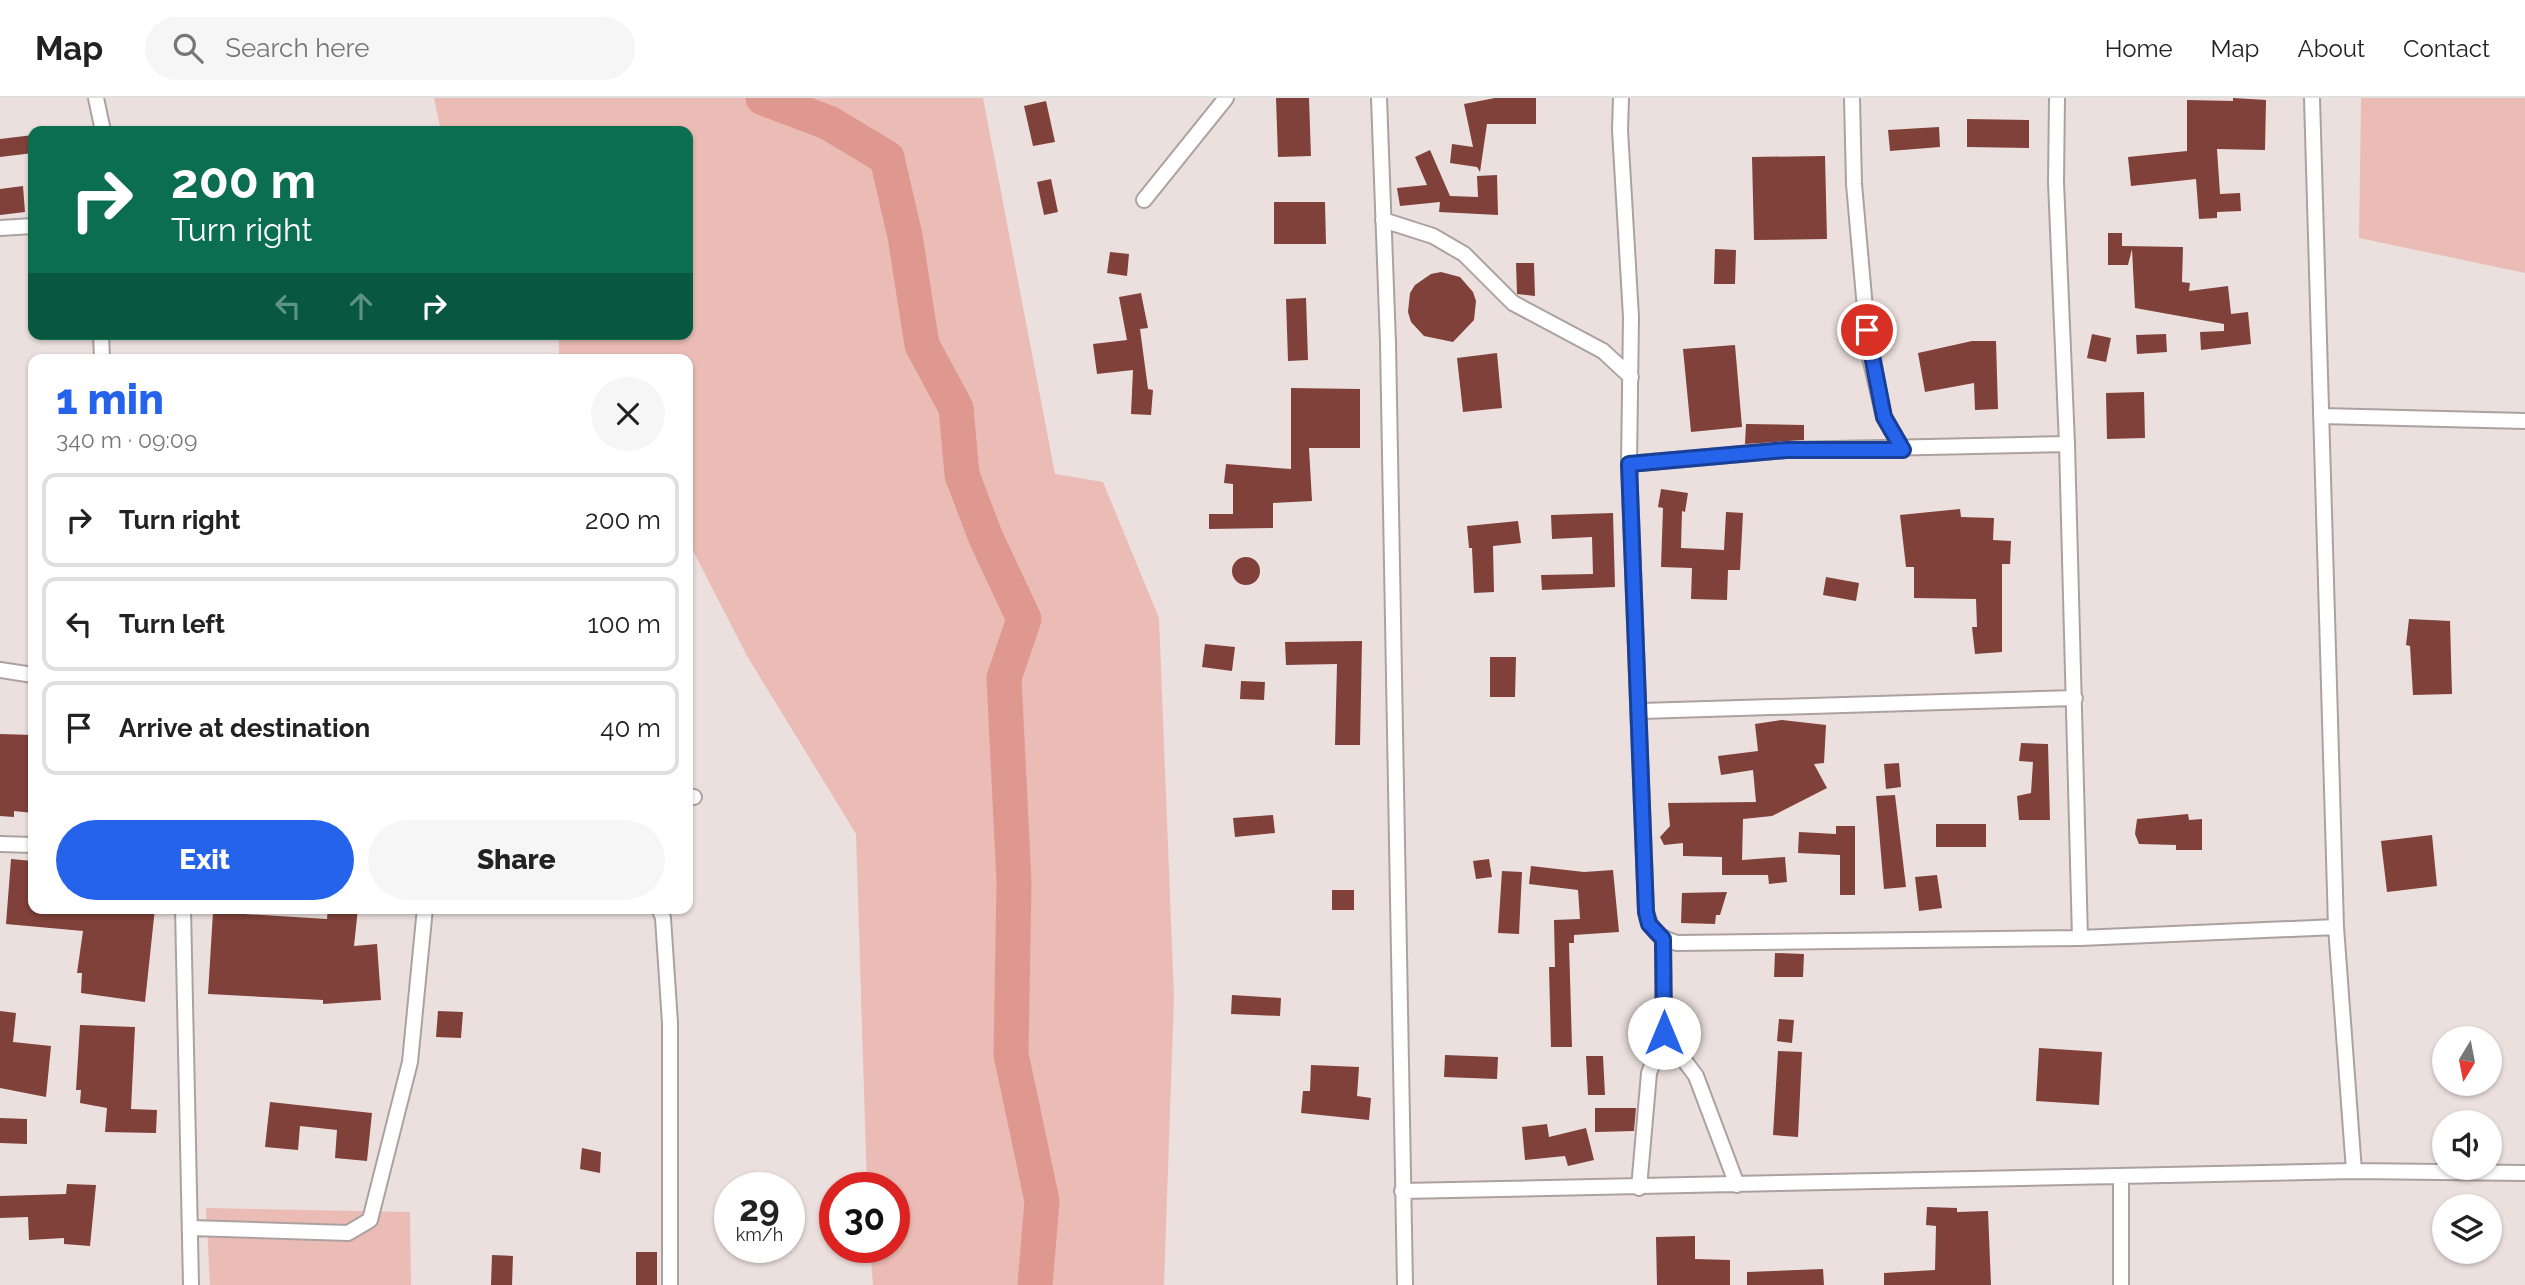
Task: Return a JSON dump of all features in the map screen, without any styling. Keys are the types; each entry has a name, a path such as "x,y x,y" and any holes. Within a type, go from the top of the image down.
{"street":[{"path":"96,98 102,126"},
{"path":"1143,200 1226,98"},
{"path":"1379,98 1389,370 1405,1285"},
{"path":"1622,98 1631,377 1629,464 1641,711 1646,912 1649,924 1663,939 1677,943 2080,938 2336,927"},
{"path":"1852,98 1854,184 1869,354 1884,417 1903,450"},
{"path":"2057,98 2056,182 2067,444 2080,938"},
{"path":"2312,98 2336,927 2354,1171"},
{"path":"1383,219 1433,236 1464,254 1513,303 1603,351 1631,377"},
{"path":"0,228 28,226"},
{"path":"2321,416 2525,421"},
{"path":"1629,464 1786,450 1903,450 2067,444"},
{"path":"0,670 28,674"},
{"path":"1641,711 2075,698"},
{"path":"0,844 28,845"},
{"path":"183,914 191,1285"},
{"path":"191,1228 348,1233 370,1220 410,1062 424,914"},
{"path":"661,914 670,1023 670,1285"},
{"path":"1639,1188 1649,1073 1664,1033 1663,939"},
{"path":"1664,1033 1696,1076 1737,1185"},
{"path":"1402,1191 2354,1171 2525,1173"},
{"path":"2120,1177 2121,1285"}],"shaded area":[{"path":"434,98 983,98 1055,474 1103,482 1159,618 1174,997 1164,1285 873,1285 871,1263 910,1263 910,1172 867,1172 856,834 747,656 693,551 693,354 559,354 559,340 693,340 693,126 440,126"},
{"path":"2361,98 2525,98 2525,273 2359,238"},
{"path":"206,1208 410,1212 411,1285 210,1285"}],"building":[{"path":"1276,98 1309,98 1311,156 1278,157"},
{"path":"1495,98 1536,98 1536,124 1487,124 1480,172 1477,167 1450,163 1452,144 1473,147 1464,104"},
{"path":"2233,98 2266,100 2265,150 2217,149 2220,194 2240,193 2241,211 2217,212 2217,218 2199,219 2196,179 2131,186 2128,157 2187,151 2187,100 2233,101"},
{"path":"1046,101 1055,142 1033,146 1024,106"},
{"path":"1967,119 2029,120 2029,148 1967,147"},
{"path":"1939,127 1940,147 1890,151 1888,130"},
{"path":"28,136 28,154 0,157 0,139"},
{"path":"1430,150 1450,196 1478,197 1477,176 1497,175 1498,215 1439,212 1440,202 1400,206 1397,188 1427,185 1415,157"},
{"path":"1825,156 1827,239 1754,240 1752,157"},
{"path":"1051,179 1058,212 1044,215 1037,182"},
{"path":"23,186 25,212 0,215 0,189"},
{"path":"1274,202 1325,202 1326,244 1274,244"},
{"path":"2108,233 2122,233 2122,246 2183,247 2182,282 2190,283 2189,291 2228,286 2231,314 2248,312 2251,344 2201,350 2200,332 2224,331 2224,324 2135,308 2132,249 2128,265 2108,265"},
{"path":"1715,249 1736,250 1735,284 1714,284"},
{"path":"1110,252 1129,254 1127,276 1107,273"},
{"path":"1516,263 1534,263 1535,296 1517,294"},
{"path":"1441,272 1460,277 1473,292 1476,301 1474,320 1453,342 1424,336 1411,322 1408,312 1410,293 1415,285 1431,274"},
{"path":"1141,293 1148,328 1140,329 1148,389 1153,390 1151,415 1131,414 1133,370 1097,374 1093,344 1127,340 1119,297"},
{"path":"1306,298 1308,360 1288,361 1286,299"},
{"path":"2092,334 2111,338 2106,362 2087,358"},
{"path":"2166,334 2167,352 2137,354 2136,335"},
{"path":"1972,341 1996,341 1998,409 1975,410 1974,383 1925,392 1918,353"},
{"path":"1735,345 1742,427 1691,432 1683,349"},
{"path":"1497,353 1502,408 1463,412 1457,358"},
{"path":"1291,388 1360,389 1360,448 1309,448 1312,501 1273,503 1273,528 1209,529 1209,514 1233,514 1233,484 1224,483 1226,464 1291,469"},
{"path":"2144,392 2145,438 2107,439 2106,393"},
{"path":"1746,424 1804,425 1804,440 1745,444"},
{"path":"1661,489 1688,493 1685,512 1682,511 1681,548 1724,550 1726,512 1743,513 1740,570 1728,570 1727,600 1691,599 1692,568 1661,567 1663,508 1658,507"},
{"path":"1960,509 1961,517 1994,518 1993,540 2011,541 2010,564 2002,564 2002,652 1975,654 1972,627 1977,627 1976,599 1914,598 1914,567 1906,567 1900,515"},
{"path":"1613,513 1615,587 1542,590 1541,575 1593,574 1592,537 1552,539 1551,515"},
{"path":"1518,521 1521,543 1493,546 1494,592 1474,593 1472,548 1469,548 1467,526"},
{"path":"1246,557 1256,561 1260,571 1256,581 1246,585 1236,581 1232,571 1236,561"},
{"path":"1826,577 1859,583 1856,601 1823,595"},
{"path":"2409,619 2450,621 2452,694 2413,695 2410,646 2406,645"},
{"path":"1362,641 1360,745 1335,745 1337,664 1286,665 1285,642"},
{"path":"1205,644 1235,647 1232,671 1202,667"},
{"path":"1490,657 1516,657 1515,697 1490,697"},
{"path":"1241,681 1265,682 1264,700 1240,699"},
{"path":"1782,720 1826,725 1824,763 1814,764 1827,788 1772,816 1743,819 1742,860 1785,857 1787,882 1769,884 1768,875 1722,875 1722,857 1683,856 1683,843 1664,845 1660,837 1670,826 1668,803 1756,802 1753,770 1721,775 1718,756 1758,751 1755,724"},
{"path":"0,734 28,735 28,812 14,811 14,817 0,816"},
{"path":"2021,743 2048,744 2050,820 2019,820 2017,796 2031,793 2033,762 2019,761"},
{"path":"1899,763 1901,787 1886,789 1884,764"},
{"path":"1895,795 1906,887 1884,889 1876,796"},
{"path":"2188,814 2189,820 2202,819 2202,850 2176,850 2176,845 2139,844 2135,834 2137,819"},
{"path":"1273,815 1275,833 1235,837 1233,818"},
{"path":"1936,824 1986,824 1986,847 1936,847"},
{"path":"1836,826 1855,826 1855,895 1840,895 1840,855 1798,853 1799,832 1836,834"},
{"path":"2432,835 2437,886 2387,892 2381,841"},
{"path":"11,859 28,861 28,914 154,914 145,1002 81,993 82,973 77,973 83,931 6,924"},
{"path":"1489,859 1492,877 1476,879 1473,861"},
{"path":"1531,866 1584,872 1613,870 1619,932 1574,935 1574,943 1569,943 1572,1047 1551,1047 1549,967 1555,967 1554,920 1580,919 1578,890 1529,884"},
{"path":"1502,871 1522,872 1519,934 1498,933"},
{"path":"1937,875 1942,908 1919,911 1915,877"},
{"path":"1332,890 1354,890 1354,910 1332,910"},
{"path":"1727,892 1720,915 1716,915 1715,924 1681,923 1682,893"},
{"path":"213,914 327,919 327,914 357,914 354,946 377,944 381,1000 323,1004 323,1000 208,994"},
{"path":"1775,953 1804,954 1803,977 1774,977"},
{"path":"1232,995 1281,998 1280,1016 1231,1014"},
{"path":"0,1011 16,1013 13,1042 51,1046 46,1097 0,1088"},
{"path":"438,1011 463,1012 461,1038 436,1037"},
{"path":"1779,1019 1794,1020 1792,1043 1777,1041"},
{"path":"80,1025 135,1027 131,1109 157,1110 156,1133 105,1132 107,1108 80,1103 81,1090 76,1090"},
{"path":"2039,1048 2102,1052 2099,1105 2036,1101"},
{"path":"1778,1051 1802,1052 1798,1137 1773,1135"},
{"path":"1445,1055 1498,1057 1497,1079 1444,1077"},
{"path":"1586,1056 1603,1056 1605,1095 1588,1095"},
{"path":"1311,1065 1359,1067 1357,1096 1371,1098 1369,1120 1301,1113 1303,1091 1310,1091"},
{"path":"270,1102 372,1113 367,1161 335,1158 337,1130 300,1126 298,1150 265,1147"},
{"path":"1595,1108 1636,1108 1634,1131 1595,1132"},
{"path":"0,1118 27,1119 27,1144 0,1143"},
{"path":"1547,1124 1549,1137 1586,1128 1594,1160 1568,1166 1565,1156 1525,1160 1522,1127"},
{"path":"582,1148 601,1152 600,1173 580,1169"},
{"path":"67,1184 96,1185 90,1246 64,1244 64,1238 29,1240 28,1217 0,1218 0,1196 66,1194"},
{"path":"1927,1207 1957,1208 1957,1212 1988,1211 1991,1285 1884,1285 1884,1273 1935,1270 1936,1226 1926,1225"},
{"path":"1695,1236 1695,1259 1730,1260 1730,1285 1657,1285 1656,1237"},
{"path":"636,1252 657,1252 657,1285 636,1285"},
{"path":"492,1255 513,1256 512,1285 491,1285"},
{"path":"1823,1269 1824,1285 1747,1285 1747,1272"}],"waterway":[{"path":"763,98 829,123 887,158 905,236 922,345 956,408 962,475 986,538 1024,619 1004,678 1014,882 1011,1054 1042,1201 1035,1285"}],"route":[{"path":"1664,1033 1663,939 1649,924 1646,912 1641,711 1629,464 1786,450 1903,450 1884,417 1869,354 1867,330"}]}
